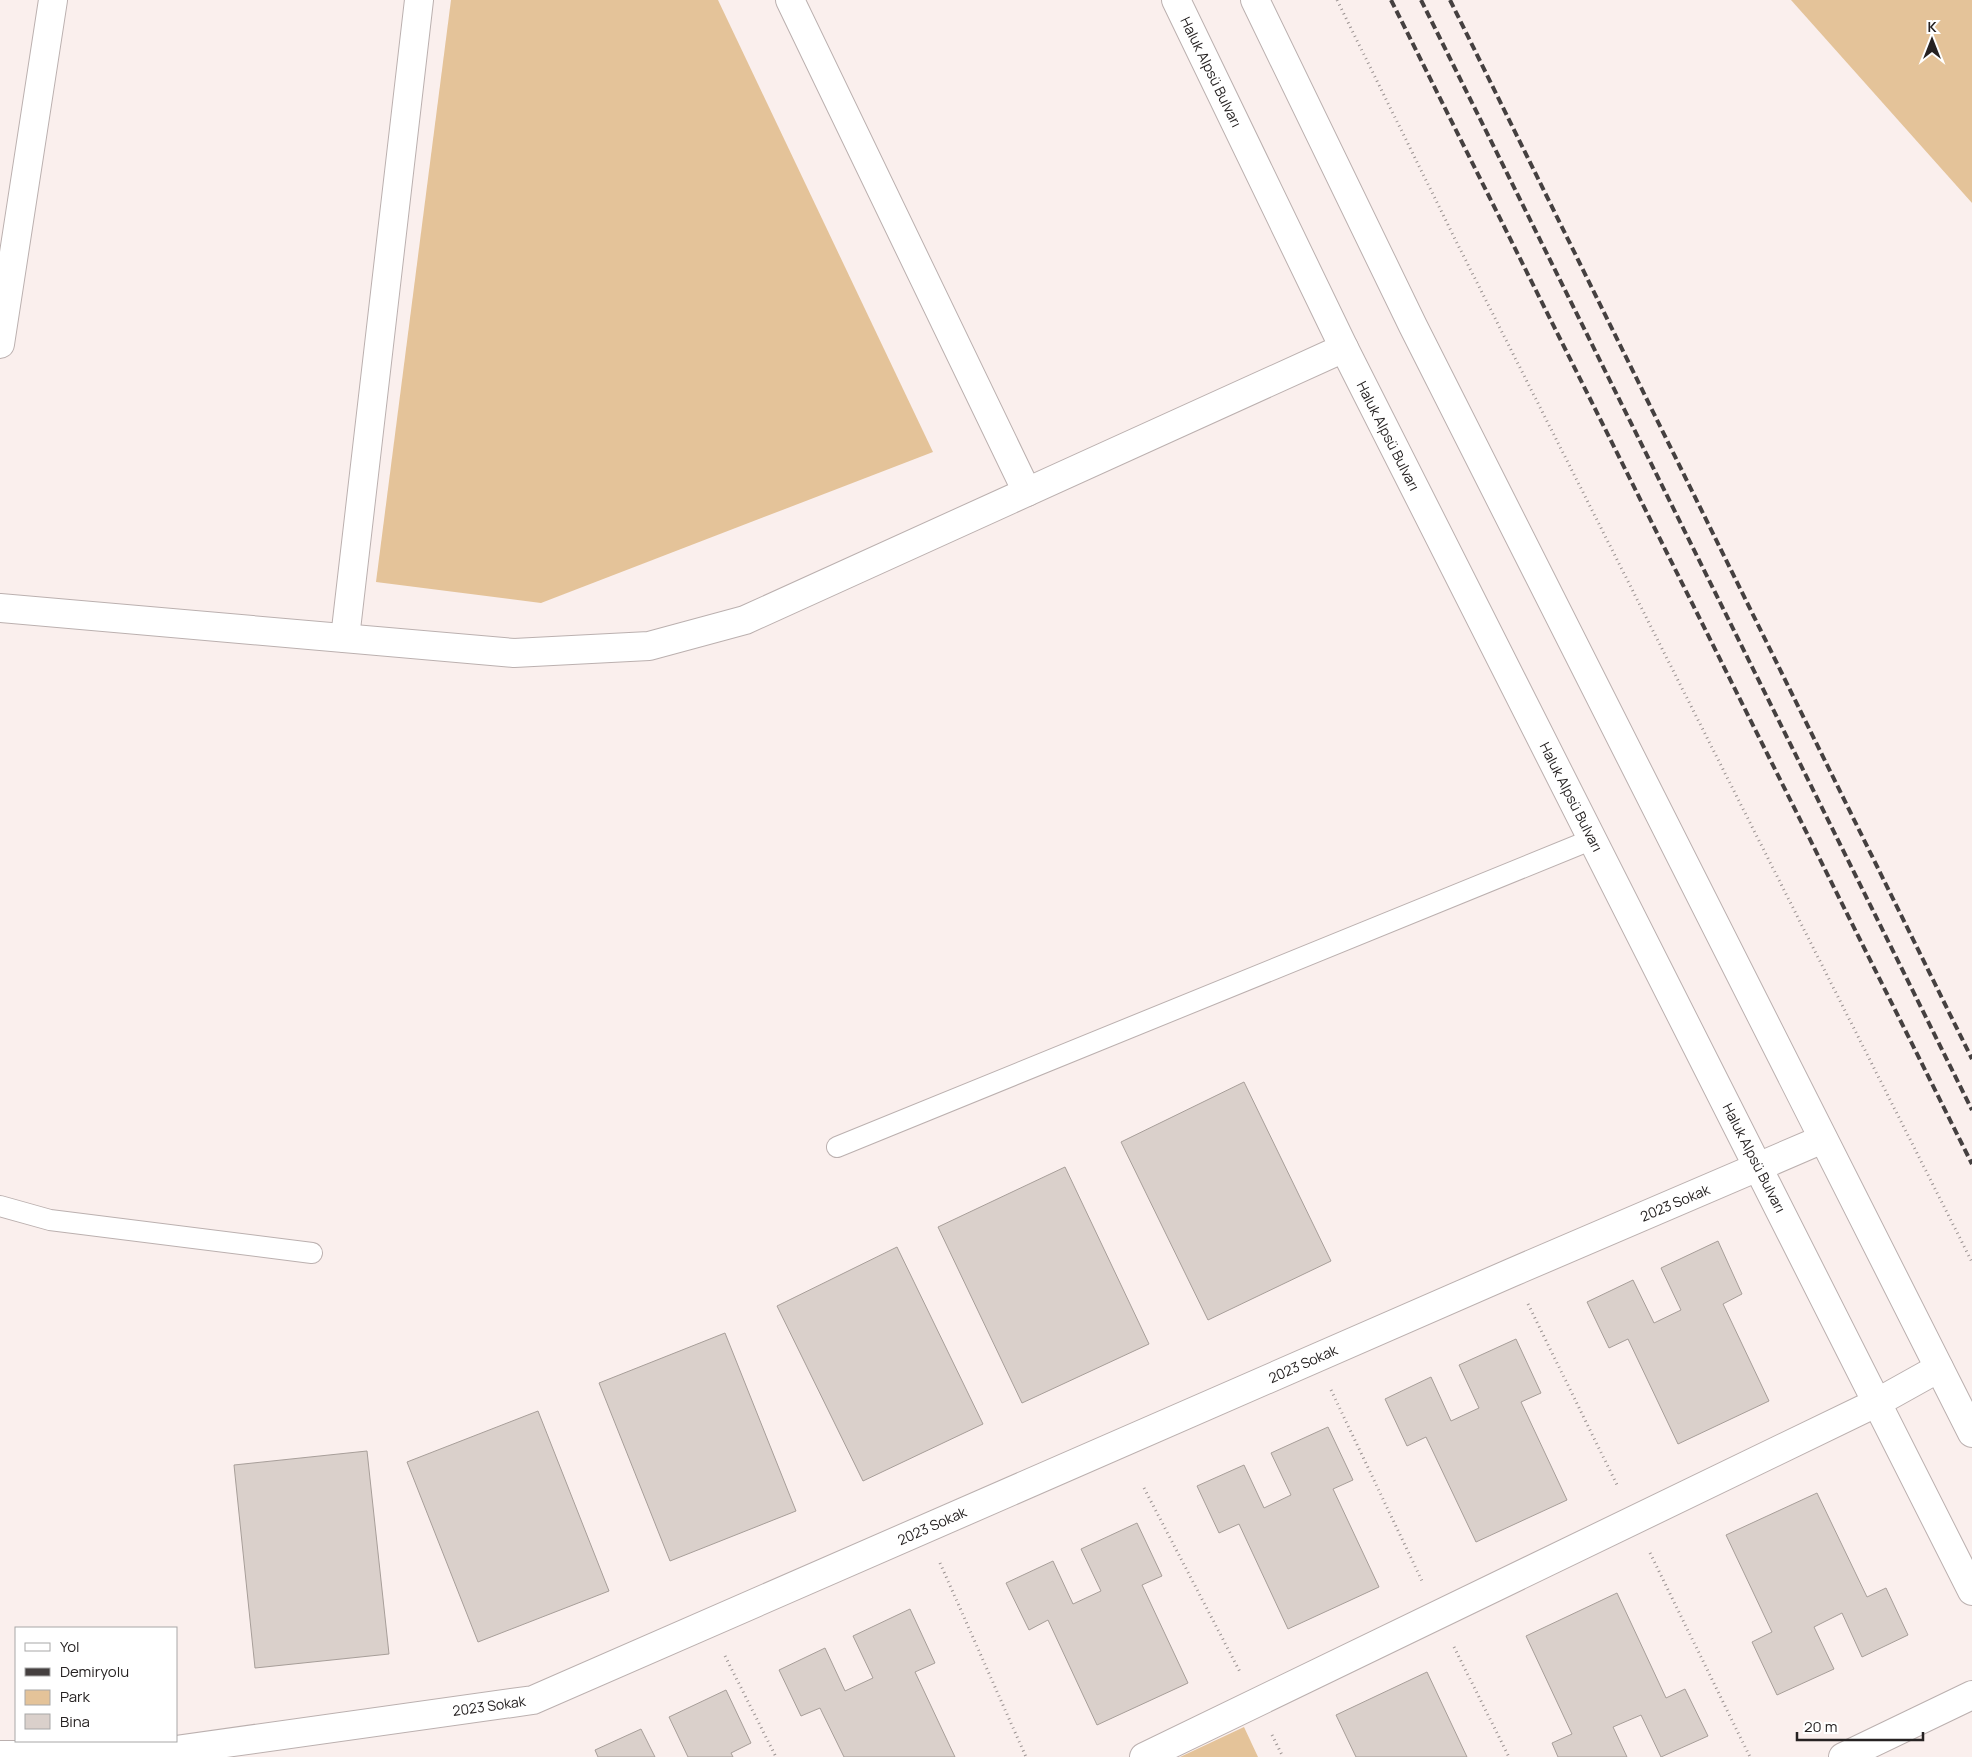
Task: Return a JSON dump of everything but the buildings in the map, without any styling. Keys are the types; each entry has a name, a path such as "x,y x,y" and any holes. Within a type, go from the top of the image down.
{"street":[{"path":"0,344 53,0"},
{"path":"345,638 419,0"},
{"path":"790,0 1027,492"},
{"name":"Haluk Alpsü Bulvarı","path":"1176,0 1344,348 1972,1591"},
{"path":"1255,0 1417,334 1972,1433"},
{"path":"0,608 514,653 649,646 744,620 1344,348"},
{"name":"2023 Sokak","path":"0,1755 140,1755 533,1700 1513,1272 1824,1139"},
{"path":"1144,1757 1878,1402 1939,1368"},
{"path":"1843,1757 1972,1695"}],"lane":[{"path":"837,1147 1593,839"},
{"path":"0,1206 50,1220 312,1253"}],"path":[{"path":"1337,0 1458,246 1972,1262"},
{"path":"1328,1383 1438,1615 1509,1757"},
{"path":"1144,1488 1283,1757"},
{"path":"940,1563 1026,1757"},
{"path":"724,1656 776,1757"}],"green space":[{"path":"451,0 718,0 933,452 541,603 376,582"},
{"path":"1791,0 1972,0 1972,203"},
{"path":"1244,1727 1258,1757 1180,1757"}],"railway":[{"path":"1391,0 1972,1164"},
{"path":"1421,0 1972,1110"},
{"path":"1450,0 1972,1059"}]}
